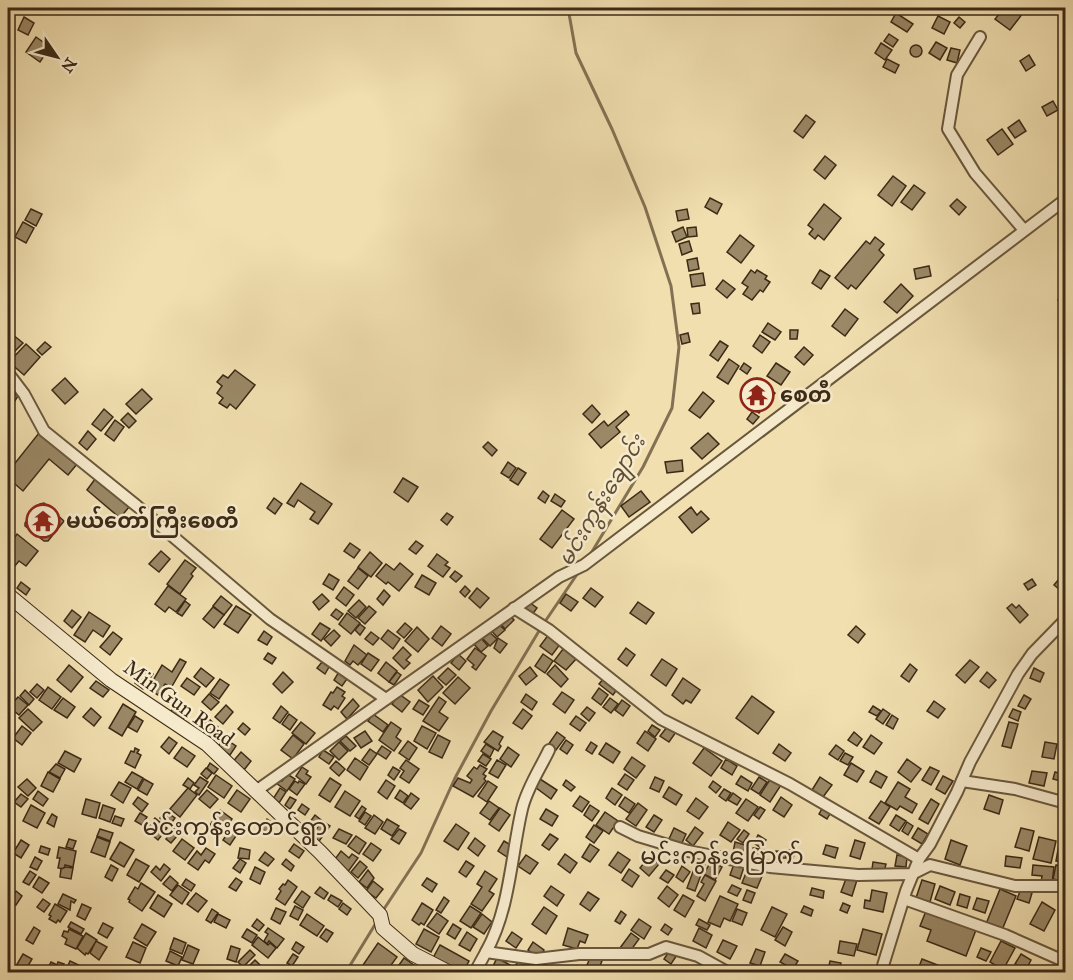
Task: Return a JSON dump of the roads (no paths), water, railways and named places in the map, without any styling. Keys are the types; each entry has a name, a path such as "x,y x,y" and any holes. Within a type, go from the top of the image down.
{"street":[{"path":"980,37 957,75 948,129 975,173 1024,230"},
{"path":"256,790 559,577 584,565 1065,199"},
{"path":"8,373 24,394 44,431 137,506 270,619 386,699"},
{"name":"Min Gun Road","path":"8,595 111,680 207,744 320,852 380,915 383,928 414,954 448,972"},
{"path":"514,608 549,630 661,719 799,789 919,859"},
{"path":"881,972 903,899 919,859 930,844 970,762 1018,674 1032,654 1065,619"},
{"path":"475,972 494,937 506,898 522,807 549,750"},
{"path":"962,781 1015,789 1065,803"},
{"path":"620,827 638,836 688,851 770,867 858,875 912,874 930,865 1015,886 1065,886"},
{"path":"903,899 1005,935 1065,962"},
{"path":"486,952 536,959 579,954 649,954 666,947 698,956 727,972"}],"waterway":[{"name":"မင်းကွန်းချောင်း","path":"568,8 576,53 645,207 671,286 679,347 672,408 643,467 590,555"},
{"name":"မင်းကွန်းချောင်း","path":"382,912 421,853 455,778 491,711 542,626 580,570"},
{"name":"မင်းကွန်းချောင်း","path":"346,972 376,923"}],"place":[{"name":"စေတီ","path":"757,395"},
{"name":"မယ်တော်ကြီးစေတီ","path":"43,521"}],"district":[{"name":"မင်းကွန်းတောင်ရွာ","path":"235,827"},
{"name":"မင်းကွန်းမြောက်","path":"722,856"}]}
